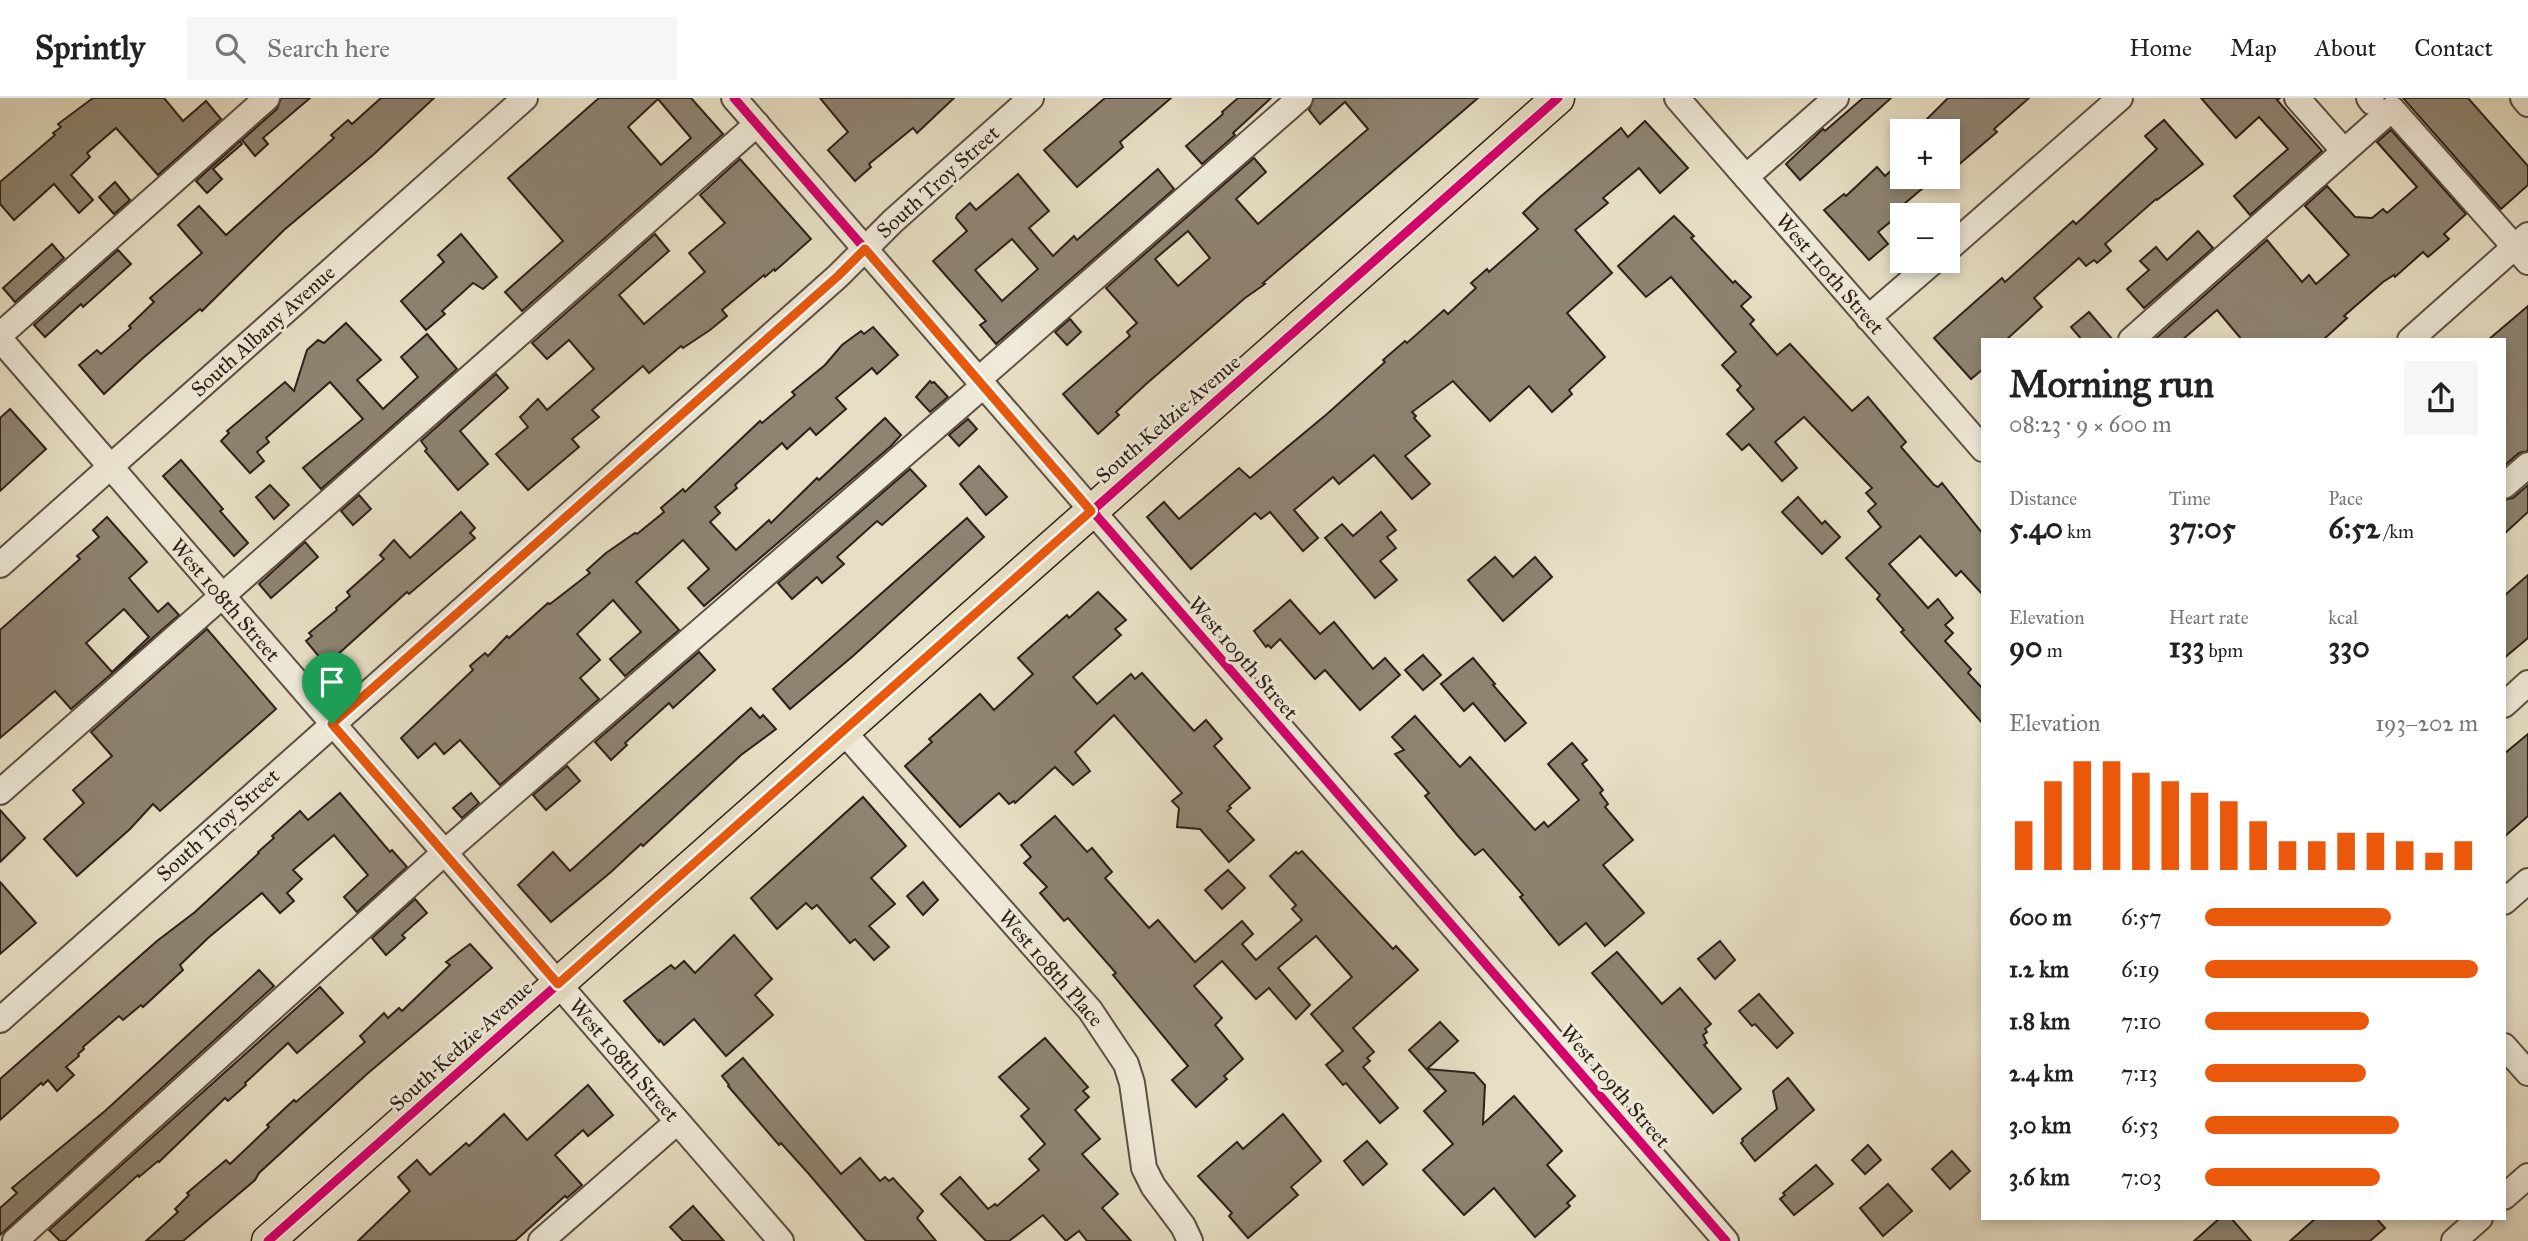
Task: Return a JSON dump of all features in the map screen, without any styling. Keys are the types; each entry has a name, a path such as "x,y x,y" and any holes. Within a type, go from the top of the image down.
{"main road":[{"name":"South Kedzie Avenue","path":"268,1241 1558,98"}],"street":[{"path":"0,337 267,98"},
{"name":"South Albany Avenue","path":"0,565 525,98"},
{"name":"South Troy Street","path":"0,1020 838,276 893,221 1031,98"},
{"path":"15,1241 444,853 981,383 1300,98"},
{"name":"West 110th Street","path":"1677,98 1981,447"},
{"path":"1746,177 1836,98"},
{"path":"1960,238 2120,98"},
{"path":"2297,98 2344,151"},
{"path":"2523,98 2528,104"},
{"path":"0,792 222,596 749,108"},
{"name":"West 109th Street","path":"749,108 865,249 1726,1241"},
{"path":"2133,338 2392,109 2524,248 2412,338"},
{"path":"1868,318 1920,273"},
{"name":"West 108th Street","path":"0,337 781,1241"},
{"path":"2506,484 2528,465"},
{"path":"2506,703 2528,683"},
{"name":"West 108th Place","path":"843,731 1090,1010 1114,1042 1126,1064 1132,1083 1144,1168 1190,1241"},
{"path":"2506,900 2528,881"},
{"path":"2506,1048 2528,1073"},
{"path":"541,1241 677,1122"},
{"path":"2506,1195 2528,1176"},
{"path":"2455,1241 2478,1220"}],"building":[{"path":"93,98 164,98 183,121 206,101 221,119 158,175 116,128 87,153 90,157 71,175 93,200 79,213 54,184 14,220 0,204 0,182 55,135 53,133 61,127 58,124"},
{"path":"281,98 310,98 263,138 268,144 255,156 242,140 277,109"},
{"path":"381,98 434,98 373,155 284,230 202,311 200,309 104,394 79,365 97,350 101,354 131,328 129,326 154,302 150,298 202,253 178,225 199,206 226,235 334,138 331,135 348,120 352,124"},
{"path":"599,98 691,98 723,134 522,311 505,292 563,241 508,178","holes":["658,99 691,138 661,165 628,127"]},
{"path":"820,98 954,98 917,133 913,128 869,164 871,167 855,181 828,150 848,132"},
{"path":"1105,98 1171,98 1120,142 1123,147 1077,187 1044,150"},
{"path":"1238,98 1271,98 1202,164 1186,146"},
{"path":"1314,98 1478,98 1145,385 1116,412 1119,415 1098,434 1063,394 1130,336 1127,332 1137,323 1106,288 1254,158 1266,172 1236,199 1258,224 1368,129 1345,102 1320,124 1309,110","holes":["1188,231 1210,258 1178,286 1155,259"]},
{"path":"1863,98 1891,98 1800,180 1786,164 1823,129 1825,131"},
{"path":"1948,98 2029,98 1994,129 1997,132 1960,163 1960,119 1927,119"},
{"path":"2201,98 2280,98 2277,100 2322,151 2250,215 2234,196 2288,149 2259,117 2236,138"},
{"path":"2403,98 2468,98 2528,166 2528,185 2501,209"},
{"path":"2164,120 2203,164 2156,199 2105,244 2111,251 2097,263 2094,260 2086,266 2079,258 2034,298 2042,307 2008,338 1981,338 1981,371 1971,379 1934,338 2002,278 2005,282 2073,221 2076,224 2157,149 2145,136"},
{"path":"1645,121 1688,168 1660,193 1639,168 1603,198 1608,203 1575,230 1612,273 1567,313 1605,357 1569,390 1572,394 1552,412 1529,386 1490,421 1453,381 1412,412 1430,436 1405,456 1430,484 1412,499 1374,455 1339,484 1333,477 1294,510 1318,538 1303,551 1270,512 1261,519 1255,513 1191,569 1147,517 1164,502 1179,519 1239,468 1250,478 1327,414 1405,341 1407,343 1444,310 1448,314 1476,288 1471,283 1487,269 1489,272 1538,229 1523,213 1539,198 1621,128 1628,137"},
{"path":"2391,130 2466,214 2444,234 2449,239 2428,257 2423,252 2395,277 2394,275 2383,282 2344,316 2347,318 2325,338 2240,338 2217,310 2184,338 2156,338 2267,240 2302,282 2309,275 2316,284 2349,255 2305,206 2327,186 2355,217 2372,218 2383,209 2387,213 2417,187 2377,142"},
{"path":"240,141 242,144 213,169 222,179 207,193 196,181"},
{"path":"740,159 811,239 775,271 774,269 765,277 764,275 722,310 727,316 710,330 683,348 681,346 649,373 643,366 592,410 599,417 572,439 579,447 528,490 496,454 528,427 520,417 538,399 547,410 594,369 569,340 547,359 532,343 655,234 669,251 619,295 644,324 705,272 689,253 725,223 700,195"},
{"path":"1877,167 1885,176 1890,172 1890,189 1922,189 1905,203 1890,203 1890,222 1878,232 1888,244 1869,260 1824,210 1844,194 1846,196"},
{"path":"1158,169 1174,189 996,344 980,325 986,321 933,261 967,231 956,218 957,215 970,203 976,210 1018,174 1049,211 1029,228 1053,256 1074,236 1077,240","holes":["1012,239 1038,269 1002,301 975,270"]},
{"path":"115,182 130,200 114,214 99,197"},
{"path":"1674,216 1733,283 1735,281 1751,297 1741,306 1754,320 1750,324 1777,355 1790,344 1852,411 1868,397 1906,442 1901,447 1934,485 1938,487 1942,483 1981,532 1981,593 1961,571 1956,576 1920,536 1889,564 1928,608 1938,599 1953,618 1945,625 1953,633 1945,641 1971,669 1968,673 1981,687 1981,722 1901,632 1904,630 1877,599 1880,595 1846,558 1881,527 1868,511 1876,504 1866,493 1872,488 1804,417 1775,442 1797,468 1782,481 1749,444 1742,450 1727,434 1754,409 1737,390 1741,386 1722,365 1736,352 1671,277 1646,297 1618,266"},
{"path":"2198,231 2213,248 2144,308 2127,289 2149,270 2140,261 2156,247 2167,260"},
{"path":"461,234 497,277 483,289 473,283 442,311 445,314 426,330 401,301 444,262 438,255"},
{"path":"52,244 64,258 15,302 3,288"},
{"path":"118,250 131,264 45,337 34,325"},
{"path":"2528,306 2528,451 2519,453 2506,464 2506,338 2490,338"},
{"path":"2089,312 2111,338 2080,338 2071,327"},
{"path":"1070,319 1081,332 1067,345 1055,332"},
{"path":"346,323 381,360 357,380 383,409 418,377 401,357 427,334 457,369 321,489 303,468 363,419 330,382 266,438 269,442 257,452 264,461 250,473 221,441 229,433 227,431 285,382 294,391 307,350 318,340 324,343"},
{"path":"873,327 898,355 877,374 872,368 836,398 846,409 816,435 810,428 787,449 782,443 735,485 737,488 715,507 720,513 710,522 736,550 769,520 771,523 885,418 901,435 891,446 704,606 688,588 709,569 683,540 636,582 679,630 625,676 610,659 641,632 613,600 577,634 600,660 580,678 599,699 500,785 460,740 444,754 435,743 418,758 401,738 473,670 470,666 485,653 488,656 507,636 509,638 548,603 590,573 587,570 606,553 637,534 664,512 661,508 683,489 685,492 760,421 762,423 795,395 792,392 825,365 842,345 861,331 864,334"},
{"path":"496,374 508,388 460,431 488,464 458,490 425,451 427,449 421,441"},
{"path":"930,381 948,397 930,412 916,397"},
{"path":"10,409 46,449 0,491 0,418"},
{"path":"968,419 977,429 959,446 949,435"},
{"path":"181,460 248,543 234,556 163,476"},
{"path":"979,466 1007,497 986,515 960,484"},
{"path":"910,469 926,486 882,525 877,521 837,557 844,564 822,583 817,577 792,599 778,583"},
{"path":"270,485 289,505 274,519 256,497"},
{"path":"2528,485 2528,512 2506,532 2506,500 2513,498"},
{"path":"359,495 371,509 353,525 341,511"},
{"path":"1798,497 1822,524 1825,521 1840,537 1822,554 1782,512"},
{"path":"461,512 475,528 470,533 475,538 409,594 407,592 326,665 306,641 312,636 309,633 337,610 350,596 347,592 384,559 380,555 394,540 410,558"},
{"path":"1381,512 1396,530 1387,537 1396,548 1380,561 1397,580 1375,598 1325,538 1342,524 1353,536"},
{"path":"107,517 147,562 129,578 158,612 168,603 179,615 71,709 55,691 0,738 0,630 80,559 77,556 99,537 93,530","holes":["124,609 149,637 112,672 86,643"]},
{"path":"967,518 984,537 853,656 790,709 773,689"},
{"path":"305,542 318,557 271,598 259,584"},
{"path":"1495,557 1513,577 1535,557 1552,577 1503,621 1468,580"},
{"path":"2528,575 2528,638 2506,656 2506,594"},
{"path":"1098,592 1126,620 1115,629 1121,635 1073,677 1097,704 1131,674 1135,679 1142,673 1194,731 1206,720 1222,739 1214,746 1250,788 1229,806 1231,808 1227,811 1254,840 1229,862 1200,829 1177,827 1179,808 1172,801 1182,793 1114,715 1075,752 1090,771 1073,785 1055,767 1015,803 1014,801 1009,804 999,793 960,827 905,766 932,742 929,739 980,694 994,710 1033,674 1018,658"},
{"path":"1290,600 1320,634 1334,622 1373,669 1385,658 1400,675 1360,710 1325,670 1315,679 1280,639 1271,648 1268,645 1266,647 1254,631"},
{"path":"207,629 276,709 160,811 153,804 130,829 77,876 44,839 84,803 73,790 112,756 91,732"},
{"path":"699,652 715,670 673,708 669,703 625,743 627,745 611,760 595,742"},
{"path":"1423,655 1441,675 1423,690 1405,670"},
{"path":"1473,658 1526,723 1505,741 1473,703 1464,711 1441,684"},
{"path":"751,708 760,718 763,715 776,729 741,755 643,846 641,844 551,922 518,885 553,852 570,871"},
{"path":"1415,716 1460,767 1470,757 1535,830 1544,822 1548,827 1579,800 1548,764 1572,743 1587,760 1582,764 1603,790 1600,793 1608,804 1605,807 1633,840 1603,865 1644,913 1605,946 1586,923 1559,945 1520,897 1523,895 1483,849 1475,855 1458,836 1425,796 1429,793 1395,754 1404,750 1392,737"},
{"path":"2528,734 2528,816 2506,835 2506,752"},
{"path":"567,766 580,781 546,810 533,795"},
{"path":"340,793 390,852 392,850 407,867 357,912 344,897 368,875 334,835 293,870 302,879 287,893 294,901 280,913 262,893 208,938 180,965 183,970 143,1007 141,1005 123,1020 119,1016 83,1047 79,1056 66,1067 74,1075 57,1091 48,1080 43,1085 41,1083 0,1120 0,1079 157,941 195,912 300,811 308,820"},
{"path":"471,793 479,803 462,818 453,808"},
{"path":"863,797 906,846 871,878 895,904 869,926 889,947 874,960 855,939 850,943 817,905 812,909 806,903 777,929 751,898"},
{"path":"0,810 25,838 0,862"},
{"path":"1055,816 1087,852 1092,848 1112,872 1105,878 1149,928 1158,920 1195,962 1242,921 1253,934 1242,944 1256,960 1302,920 1292,909 1296,905 1270,876 1296,852 1298,854 1302,851 1393,949 1396,946 1418,970 1353,1028 1374,1052 1363,1067 1398,1108 1380,1123 1346,1083 1343,1085 1326,1065 1343,1051 1311,1014 1352,977 1316,936 1278,968 1310,1005 1296,1019 1269,988 1256,999 1222,961 1194,986 1222,1018 1215,1025 1243,1059 1224,1076 1227,1079 1196,1107 1172,1080 1188,1066 1113,975 1116,973 1068,918 1064,921 1040,893 1047,887 1024,863 1031,857 1021,845"},
{"path":"1228,870 1245,888 1222,909 1205,890"},
{"path":"0,882 36,923 0,954"},
{"path":"923,882 938,900 923,915 907,896"},
{"path":"415,899 427,913 402,935 405,938 386,955 372,938"},
{"path":"734,935 772,979 755,995 773,1015 726,1056 694,1019 664,1045 660,1040 659,1042 624,1001 671,965 675,969 684,961 695,973"},
{"path":"1720,941 1735,960 1715,979 1698,959"},
{"path":"470,944 492,968 367,1074 259,1173 255,1180 183,1241 146,1241 178,1212 175,1209 189,1195 187,1193 226,1160 230,1164 294,1100 296,1102 365,1042 360,1036 384,1013 388,1018 399,1008 402,1011 450,965 446,962"},
{"path":"1617,952 1662,1004 1680,988 1711,1024 1703,1035 1707,1043 1704,1045 1741,1089 1713,1113 1592,973"},
{"path":"259,970 274,986 0,1235 0,1208 17,1193 12,1188 105,1111"},
{"path":"320,987 343,1013 297,1053 288,1043 228,1101 225,1098 159,1162 139,1177 138,1175 65,1241 60,1241 49,1230"},
{"path":"1759,994 1793,1033 1777,1048 1739,1011"},
{"path":"1440,1022 1458,1041 1427,1069 1474,1073 1485,1085 1483,1124 1514,1096 1562,1151 1547,1165 1575,1196 1567,1203 1570,1206 1535,1237 1494,1188 1464,1215 1423,1170 1453,1144 1424,1111 1446,1091 1409,1050"},
{"path":"1045,1038 1088,1087 1083,1091 1089,1097 1075,1110 1100,1139 1082,1154 1118,1194 1102,1208 1131,1241 1087,1241 1079,1231 1066,1241 1043,1215 1009,1241 986,1241 941,1194 960,1177 988,1209 995,1204 997,1206 1039,1170 1029,1159 1045,1144 1021,1116 1029,1109 999,1077"},
{"path":"743,1058 841,1174 860,1158 880,1181 885,1177 889,1181 893,1178 923,1211 917,1218 936,1241 866,1241 728,1086 722,1076"},
{"path":"1788,1078 1814,1110 1755,1161 1741,1143 1742,1139 1777,1109 1773,1091"},
{"path":"588,1085 613,1115 588,1136 583,1130 555,1155 582,1185 567,1198 565,1196 515,1241 358,1241 410,1191 398,1177 417,1160 430,1175 466,1143 469,1146 504,1114 527,1140"},
{"path":"1283,1114 1321,1161 1291,1187 1298,1195 1248,1238 1229,1216 1232,1213 1198,1176 1237,1142 1243,1149"},
{"path":"1367,1141 1387,1164 1363,1185 1344,1161"},
{"path":"1868,1145 1881,1160 1865,1174 1852,1160"},
{"path":"1952,1151 1970,1171 1950,1189 1932,1169"},
{"path":"1816,1165 1833,1184 1794,1215 1780,1199 1785,1195 1783,1193"},
{"path":"1888,1184 1912,1211 1883,1236 1860,1208"},
{"path":"693,1206 724,1241 683,1241 670,1227"},
{"path":"2218,1220 2233,1220 2251,1241 2194,1241"},
{"path":"2314,1220 2378,1220 2385,1228 2370,1241 2290,1241"}],"cycle path":[{"path":"734,98 1726,1241"},
{"path":"268,1241 1558,98"}],"route":[{"path":"865,249 1091,511 558,984 332,724 838,276 865,249"}]}
